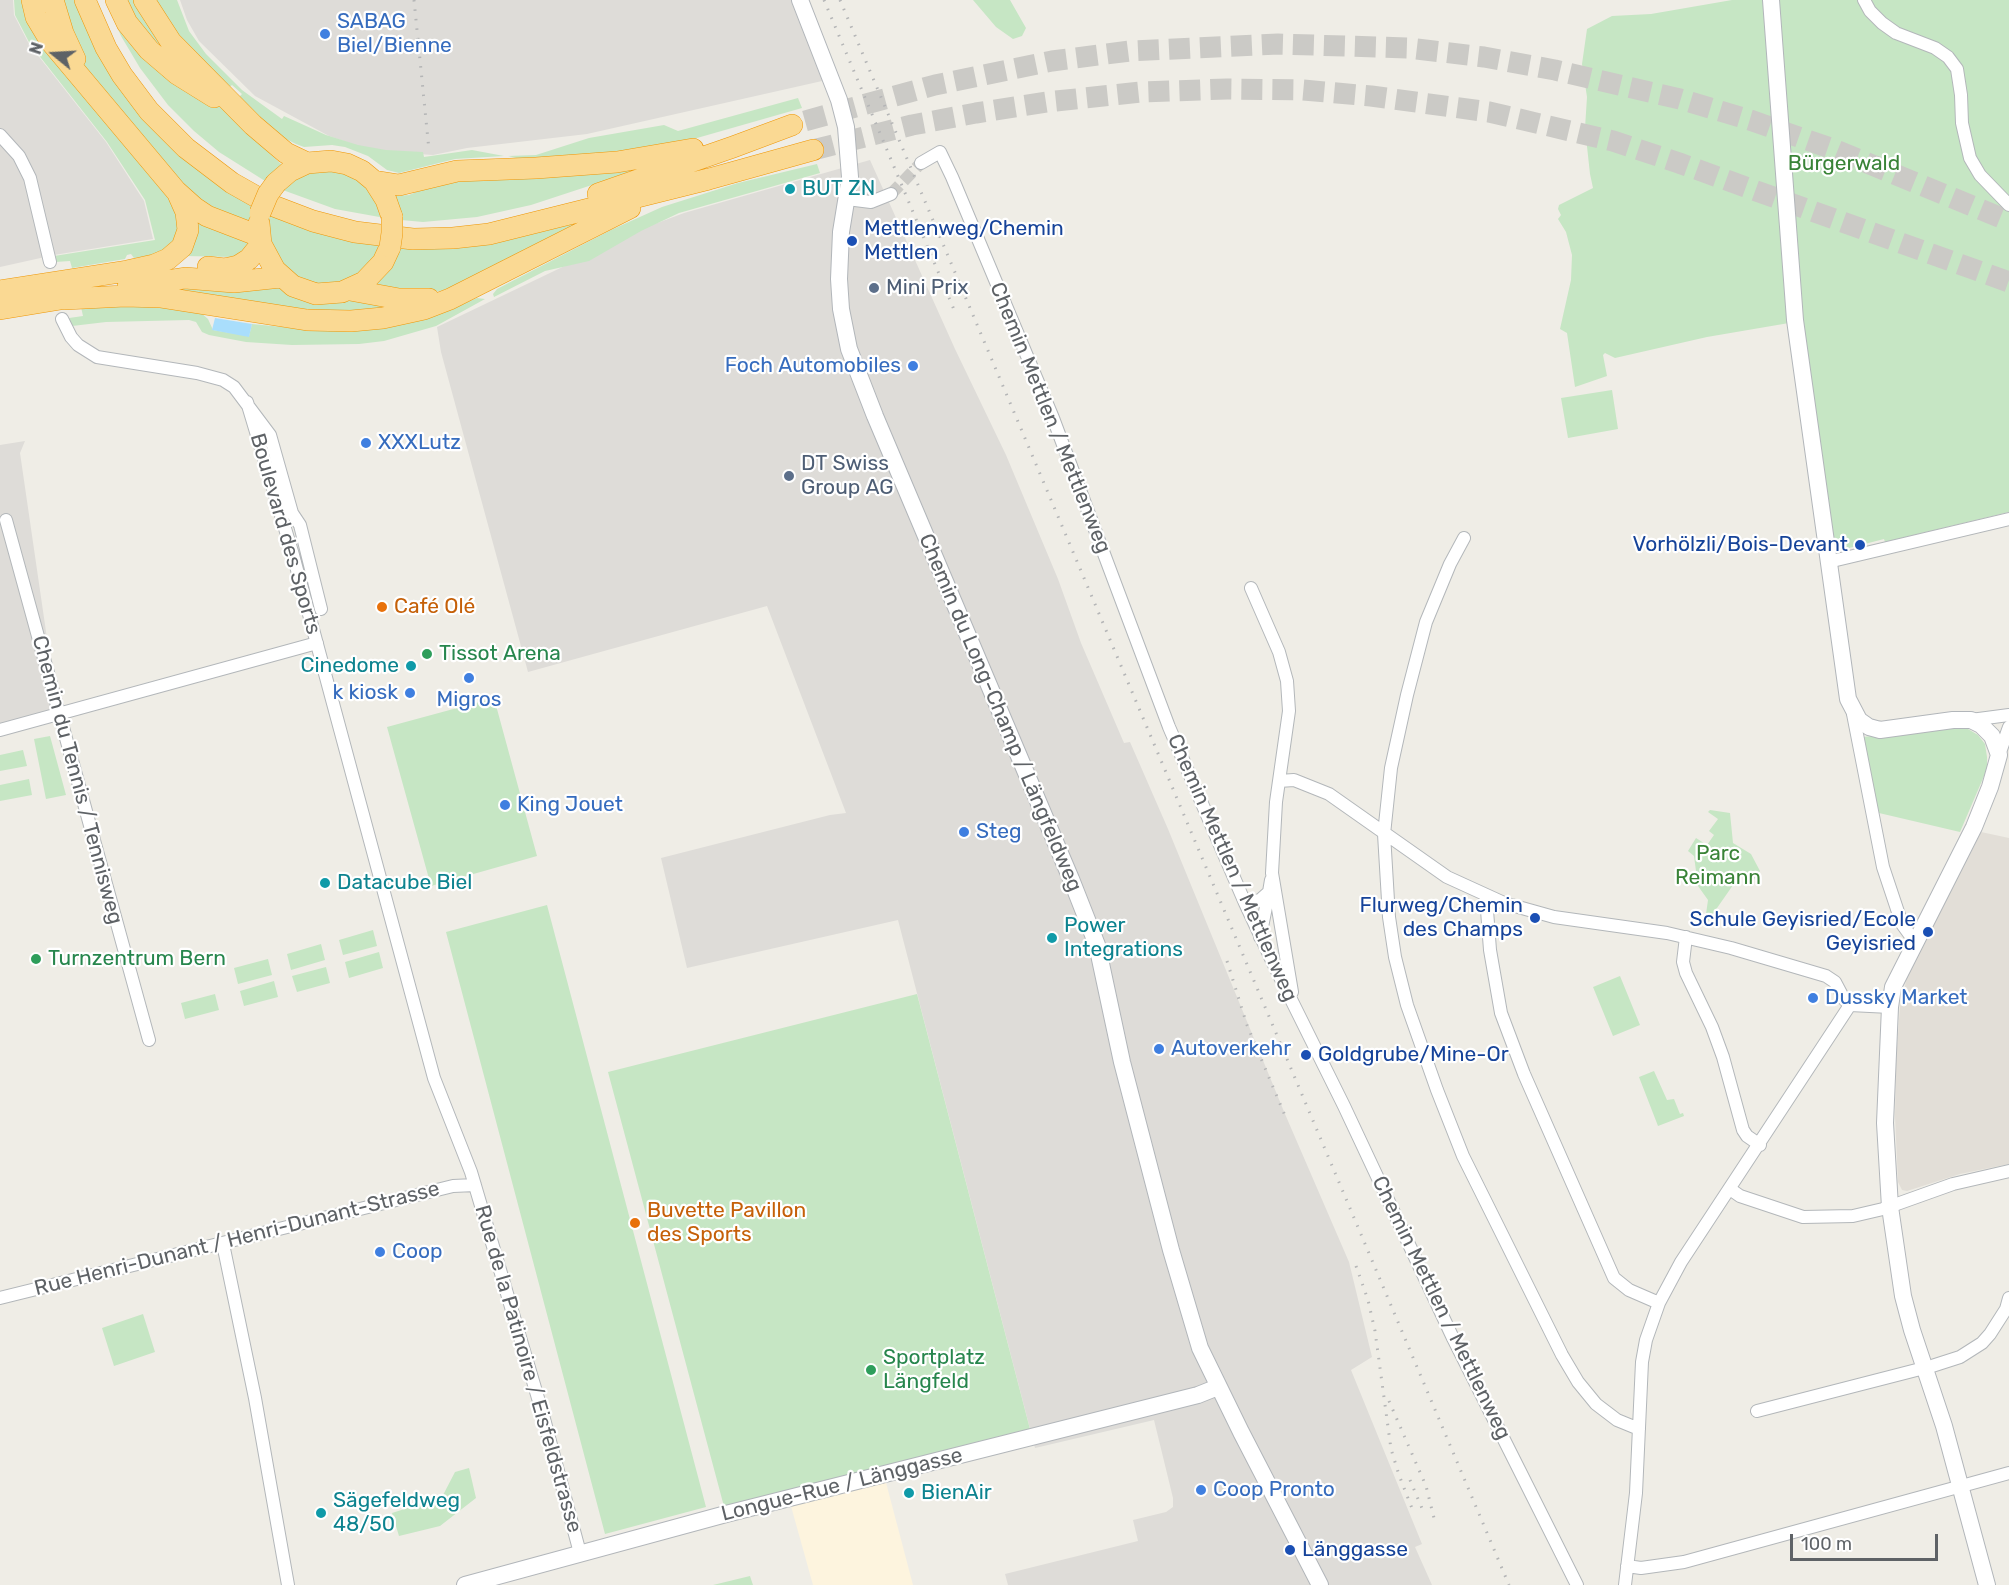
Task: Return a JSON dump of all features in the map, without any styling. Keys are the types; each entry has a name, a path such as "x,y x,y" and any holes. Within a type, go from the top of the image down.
{"highway":[{"path":"0,291 127,271 181,266 232,268 249,260 260,240 260,213 268,194 276,183 290,171 307,163 331,161 347,164 362,171 374,181 386,200 392,218 393,233 383,262 371,276 350,290 332,294 316,294 301,289 281,277 270,263 260,240 251,231 207,216 176,191 45,34 36,17 32,0"},
{"path":"54,0 66,42 96,93"},
{"path":"85,0 106,48 122,75 149,111 176,139 208,166 271,205 327,226 362,234 401,239 468,237 531,224 813,150"},
{"path":"96,0 112,36 140,82 160,108 196,144 229,169 286,200 315,212 385,227 433,229 467,227 510,219 580,200 799,123 684,151 627,161 536,168 471,169 399,185 374,181"},
{"path":"116,0 134,32 158,59 254,125"},
{"path":"144,0 171,42 254,125 286,153 307,163"},
{"path":"0,309 64,309 125,296 160,297 291,318 351,321 383,318 424,309 478,285 629,208 709,179"},
{"path":"127,271 161,262 173,256 182,247 187,236 188,224 186,212 176,191"},
{"path":"64,309 100,291 177,278 242,282 281,277"},
{"path":"350,290 399,299 423,300 448,296 478,285"}],"street":[{"name":"Chemin du Long-Champ / Längfeldweg","path":"800,0 839,100 846,127 850,177 841,232 839,279 840,304 849,349 1097,945 1122,1062 1200,1348 1218,1388 1320,1585"},
{"path":"1771,0 1795,320 1848,699 1883,867 1902,924 1915,942"},
{"path":"1864,0 1870,11 1889,28 1935,48 1948,57 1958,69 1962,123 1970,158 1980,175 2009,205"},
{"path":"0,135 19,156 30,178 50,262"},
{"name":"Chemin Mettlen / Mettlenweg","path":"921,163 940,153 952,177 1053,418 1169,727 1260,937 1344,1106 1452,1336 1577,1585"},
{"path":"847,200 871,202 891,194"},
{"path":"64,309 71,337 78,345 97,357 210,376 234,387 247,402 270,435 292,513 300,525 321,609"},
{"name":"Boulevard des Sports","path":"247,402 293,555 434,1078 461,1143 475,1185"},
{"path":"1828,562 2009,519"},
{"name":"Chemin du Tennis / Tennisweg","path":"6,520 149,1040"},
{"path":"1464,538 1450,564 1426,622 1391,768 1384,834 1389,917 1395,957 1407,1005 1463,1156 1562,1355 1578,1382 1596,1404 1617,1420 1639,1429"},
{"path":"1251,588 1278,652 1287,681 1289,711 1279,781 1272,873 1260,937"},
{"path":"0,730 317,644"},
{"path":"1852,710 1864,724 1880,730 2009,715"},
{"path":"1971,720 1981,725 1992,736 1999,755"},
{"path":"1987,1585 1961,1486 1903,1296 1890,1207 1885,1123 1890,1007 1897,975 1974,827 1990,787 2009,727"},
{"path":"1279,781 1294,780 1329,794 1447,877 1486,897 1554,917 1686,937 1731,948 1826,976 1835,982 1850,1005 1890,1007"},
{"path":"1272,873 1296,1008"},
{"path":"1245,903 1260,900 1269,892"},
{"path":"1486,897 1490,950 1501,1013 1524,1074 1614,1278 1629,1290 1659,1303"},
{"path":"1686,937 1683,962 1686,974 1724,1057 1743,1130 1760,1145"},
{"path":"1625,1585 1636,1493 1642,1362 1646,1340 1659,1303 1681,1262 1850,1005"},
{"path":"1730,1188 1740,1196 1803,1217 1853,1216 1890,1207 1953,1184 2009,1172"},
{"name":"Rue Henri-Dunant / Henri-Dunant-Strasse","path":"0,1298 453,1186 475,1185"},
{"name":"Rue de la Patinoire / Eisfeldstrasse","path":"475,1185 543,1415 580,1554"},
{"path":"223,1244 255,1398 288,1585"},
{"path":"1757,1412 1960,1357 1982,1343 2006,1309 2009,1298"},
{"name":"Longue-Rue / Länggasse","path":"465,1585 726,1514 1187,1398 1218,1388"},
{"path":"1627,1566 1641,1568 1684,1562 2009,1473"}],"shaded area":[{"path":"0,0 13,0 14,15 29,44 106,142 144,201 153,239 54,255 0,267"},
{"path":"180,0 800,0 831,79 587,134 467,148 433,155 373,151 329,136 255,96 199,41 187,20"},
{"path":"870,160 955,349 1006,455 1058,579 1081,643 1124,743 1130,742 1168,829 1285,1114 1349,1262 1372,1357 1351,1370 1422,1544 1415,1547 1432,1585 1008,1585 1005,1574 1138,1541 1133,1520 1166,1512 1173,1507 1173,1498 1154,1420 1035,1448 898,920 687,968 661,858 830,815 846,813 767,606 528,672 441,352 437,327 644,228 684,213"},
{"path":"25,441 20,453 58,714 0,729 0,445"},
{"path":"1981,832 2009,838 2009,1164 1960,1174 1907,1191 1902,1190 1898,1182 1895,1116 1900,1007 1907,977"},
{"path":"884,1475 913,1585 813,1585 789,1499"}],"green space":[{"path":"14,0 24,0 173,205 180,229 169,249 154,255 134,258 131,254 125,259 72,268 70,261 55,262 54,256 155,240 145,200 107,142 30,44 15,15"},
{"path":"57,0 77,0 97,47 252,204 249,225 205,210 82,64"},
{"path":"105,0 112,0 205,96 223,109 282,165 265,181 219,152 194,131 168,105 140,68 121,36"},
{"path":"124,0 137,0 192,71 154,44"},
{"path":"150,0 177,0 189,31 206,54 242,90 282,119 284,116 326,135 358,145 386,150 423,152 424,157 472,150 504,156 455,159 399,173 387,170 368,156 345,147 332,145 304,147 296,144 280,136 237,99 242,94 232,85 227,89 190,53"},
{"path":"973,0 1010,0 1026,28 1022,36 1013,39 996,27"},
{"name":"Bürgerwald","path":"1732,0 2009,0 2009,512 1885,542 1884,539 1845,549 1844,545 1830,548 1789,323 1707,337 1615,358 1605,353 1603,355 1607,376 1575,387 1567,333 1560,329 1571,280 1572,255 1566,232 1558,219 1561,215 1558,209 1559,205 1593,188 1585,128 1587,97 1582,64 1587,29 1612,16 1651,14"},
{"path":"798,98 802,108 683,142 625,151 520,159 508,156 536,155 589,138 664,125 678,131"},
{"path":"659,163 531,205 477,217 423,222 401,220 395,196 409,195 443,181"},
{"path":"817,164 820,173 679,213 641,231 589,261 545,271 494,297 493,294 497,289 611,230 662,207 738,183"},
{"path":"325,167 363,180 385,218 335,209 280,189 290,179"},
{"path":"268,212 383,245 371,267 335,287 297,281 269,247"},
{"path":"191,217 250,242 234,257 184,256"},
{"path":"583,222 452,288 427,294 372,286 401,246"},
{"path":"180,285 273,285 400,308 354,316 167,294"},
{"path":"477,298 485,299 436,326 384,341 359,344 292,345 246,342 209,335 202,332 196,322 189,320 106,322 72,326 69,318 83,316 81,307 108,304 198,310 208,319 213,330 249,336 252,324 313,330 446,311"},
{"path":"1612,390 1618,429 1568,438 1561,398"},
{"path":"494,698 537,856 431,886 387,727"},
{"path":"1957,727 1968,729 1978,735 1985,744 1987,757 1987,769 1960,832 1879,813 1863,737"},
{"path":"50,736 66,795 46,799 34,739"},
{"path":"23,750 27,766 0,771 0,755"},
{"path":"29,779 32,795 0,801 0,785"},
{"name":"Parc Reimann","path":"1710,810 1730,813 1733,843 1751,854 1760,871 1752,882 1740,875 1708,921 1706,914 1708,900 1698,886 1694,856 1688,851 1696,838 1707,845 1714,835 1709,831 1718,819 1708,812"},
{"path":"547,905 706,1507 605,1534 446,932"},
{"path":"373,930 377,946 343,955 339,940"},
{"path":"321,944 325,960 291,970 287,954"},
{"path":"379,952 383,968 349,978 345,962"},
{"path":"268,959 272,975 238,984 234,968"},
{"path":"326,967 330,983 297,992 292,976"},
{"path":"1620,976 1640,1025 1613,1036 1593,987"},
{"path":"274,981 278,997 244,1006 240,991"},
{"path":"215,994 219,1010 185,1019 181,1003"},
{"path":"917,994 1032,1437 726,1514 608,1072"},
{"path":"1654,1071 1667,1100 1674,1099 1680,1114 1683,1113 1684,1116 1658,1126 1639,1077"},
{"path":"143,1314 155,1352 114,1366 102,1328"},
{"path":"469,1468 476,1498 440,1526 399,1536 392,1513 442,1497 455,1472"},
{"path":"750,1576 753,1585 713,1585"}],"water":[{"path":"215,318 252,324 249,337 212,330"}],"tunnel":[{"path":"805,121 935,85 1052,61 1130,51 1278,44 1408,48 1484,57 1555,70 1680,99 1833,149 2009,221"},
{"path":"813,150 912,125 976,113 1047,102 1141,92 1227,89 1303,90 1371,96 1489,112 1613,141 2009,282"},
{"path":"891,194 921,163"}],"railway":[{"path":"414,0 429,150"},
{"path":"824,0 955,312"},
{"path":"840,0 1509,1585"},
{"path":"1227,961 1247,1025 1286,1118"},
{"path":"1356,1266 1368,1300 1375,1331 1391,1449 1413,1511"},
{"path":"1389,1401 1426,1486 1435,1522"},
{"path":"1410,1480 1424,1513"}],"place":[{"name":"SABAG Biel/Bienne","path":"325,34"},
{"name":"BUT ZN","path":"790,189"},
{"name":"Mettlenweg/Chemin Mettlen","path":"852,241"},
{"name":"Mini Prix","path":"874,288"},
{"name":"Foch Automobiles","path":"913,366"},
{"name":"XXXLutz","path":"366,443"},
{"name":"DT Swiss Group AG","path":"789,476"},
{"name":"Vorhölzli/Bois-Devant","path":"1860,545"},
{"name":"Café Olé","path":"382,607"},
{"name":"Tissot Arena","path":"427,654"},
{"name":"Cinedome","path":"411,666"},
{"name":"Migros","path":"469,678"},
{"name":"k kiosk","path":"410,693"},
{"name":"King Jouet","path":"505,805"},
{"name":"Steg","path":"964,832"},
{"name":"Datacube Biel","path":"325,883"},
{"name":"Flurweg/Chemin des Champs","path":"1535,918"},
{"name":"Schule Geyisried/Ecole Geyisried","path":"1928,932"},
{"name":"Power Integrations","path":"1052,938"},
{"name":"Turnzentrum Bern","path":"36,959"},
{"name":"Dussky Market","path":"1813,998"},
{"name":"Autoverkehr","path":"1159,1049"},
{"name":"Goldgrube/Mine-Or","path":"1306,1055"},
{"name":"Buvette Pavillon des Sports","path":"635,1223"},
{"name":"Coop","path":"380,1252"},
{"name":"Sportplatz Längfeld","path":"871,1370"},
{"name":"Coop Pronto","path":"1201,1490"},
{"name":"BienAir","path":"909,1493"},
{"name":"Sägefeldweg 48/50","path":"321,1513"},
{"name":"Länggasse","path":"1290,1550"}]}
